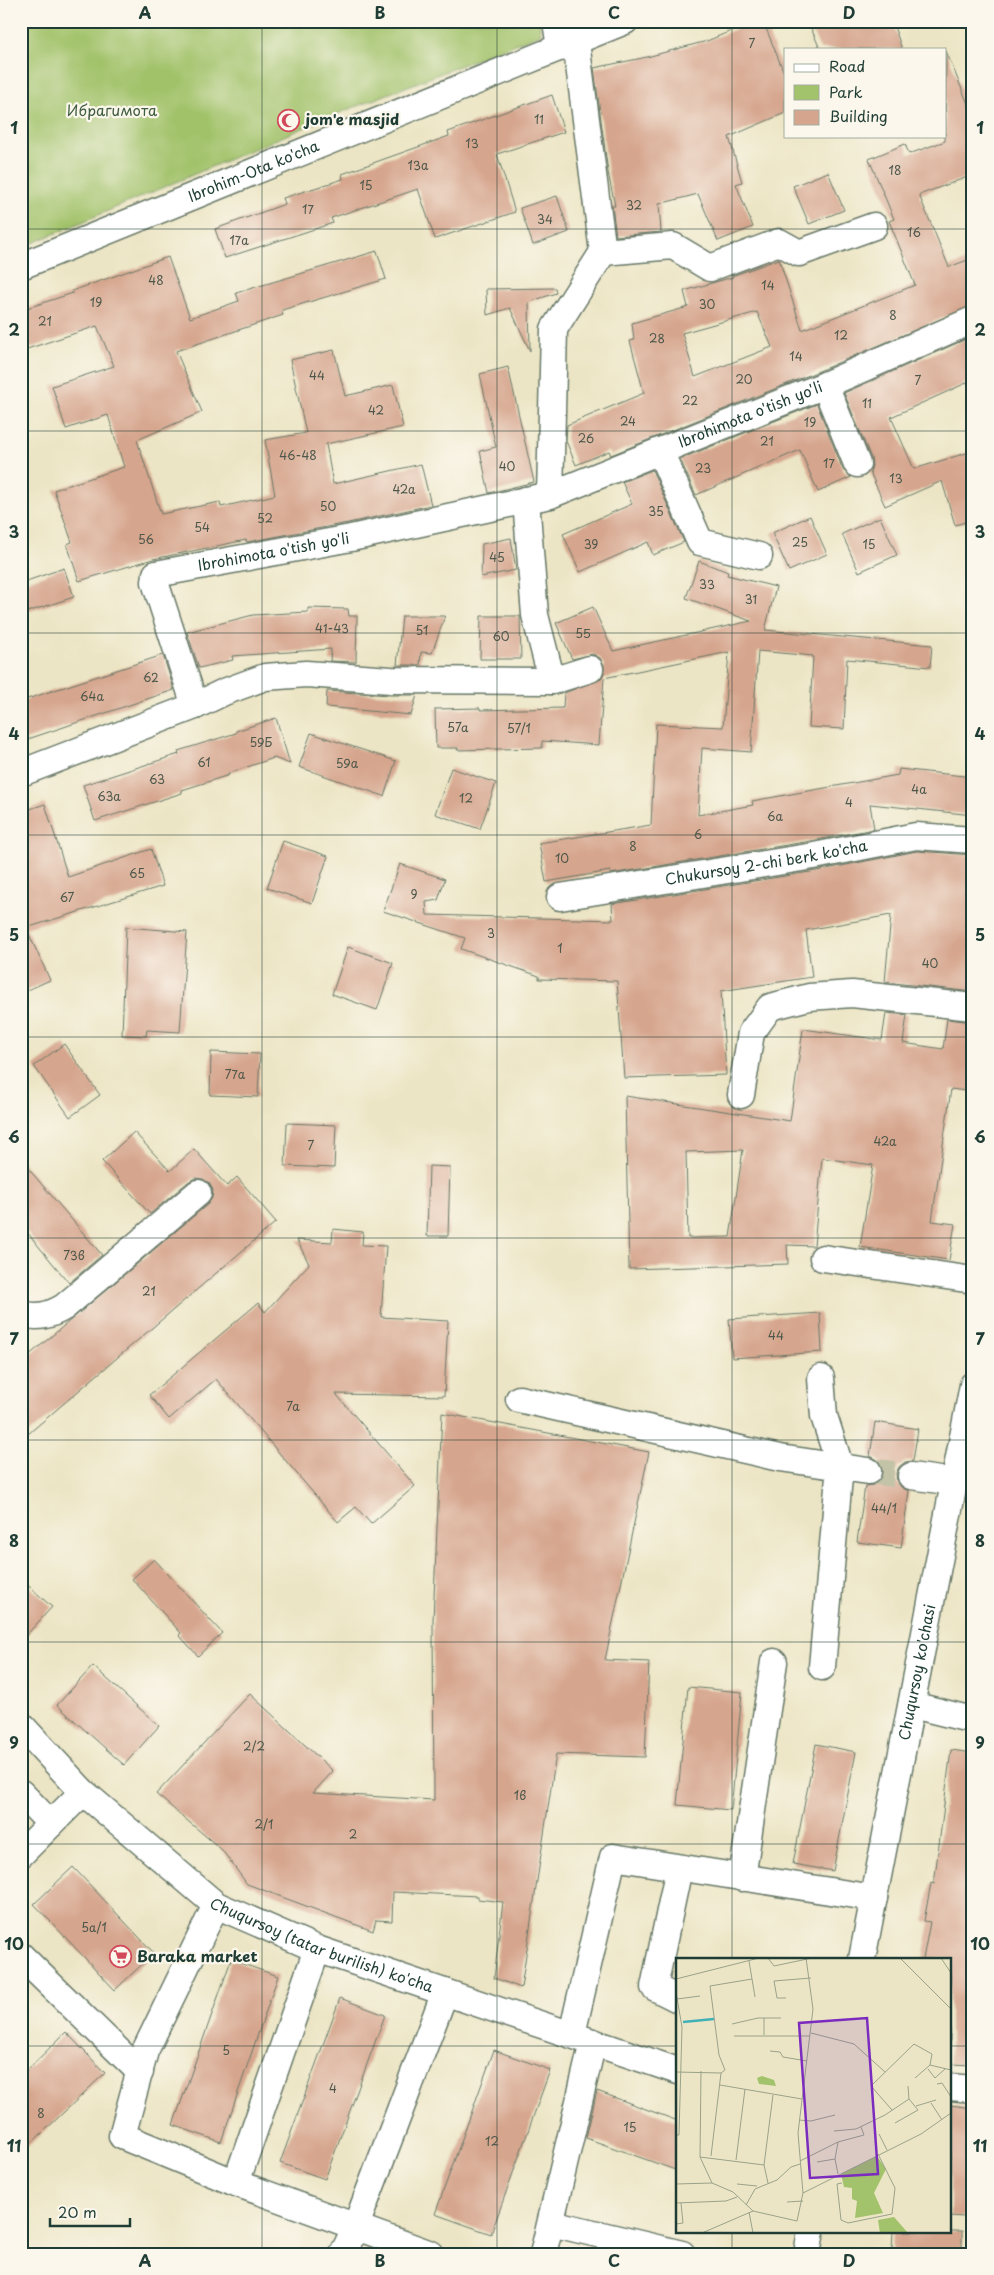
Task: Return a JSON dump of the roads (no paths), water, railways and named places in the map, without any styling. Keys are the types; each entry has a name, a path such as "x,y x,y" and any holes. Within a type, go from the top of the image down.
{"street":[{"path":"552,681 535,616 538,498 554,330 603,252 568,45 556,21"},
{"name":"Ibrohim-Ota ko'cha","path":"21,266 625,21"},
{"path":"603,252 673,246 710,268 780,242 799,253 874,226"},
{"name":"Ibrohimota o'tish yo'li","path":"195,706 155,582 156,574 351,538 538,498 825,385 973,320"},
{"path":"825,385 857,464"},
{"path":"660,451 700,542 758,556"},
{"path":"21,773 195,706 265,676 306,674 391,680 552,681 590,669"},
{"name":"Chukursoy 2-chi berk ko'cha","path":"560,897 814,856 916,836 973,840"},
{"path":"741,1095 751,1033 770,1007 809,997 852,994 973,1007"},
{"path":"21,1314 37,1317 54,1313 64,1307 198,1192"},
{"path":"823,1258 973,1280"},
{"path":"821,1378 824,1416 840,1466 822,1667"},
{"name":"Chuqursoy ko'chasi","path":"862,1958 973,1385"},
{"path":"519,1399 780,1458 868,1470"},
{"path":"911,1476 954,1482"},
{"path":"742,1878 774,1662"},
{"path":"912,1705 973,1720"},
{"name":"Chuqursoy (tatar burilish) ko'cha","path":"21,1725 83,1792 216,1905 317,1949 676,2070"},
{"path":"21,1854 83,1792"},
{"path":"21,1793 51,1824"},
{"path":"543,2254 551,2222 613,1857 874,1898"},
{"path":"676,1998 654,1988 679,1868"},
{"path":"216,1905 145,2051 122,2136 236,2183 431,2254"},
{"path":"236,2183 317,1949"},
{"path":"21,1956 140,2072"},
{"path":"343,2254 356,2226 445,1992"},
{"path":"952,2087 973,2089"},
{"path":"551,2222 682,2254"},
{"path":"807,2254 811,2232"}],"tunnel":[{"path":"868,1471 911,1476"}],"place":[{"name":"jom'e masjid","path":"289,120"},
{"name":"Baraka market","path":"121,1957"}],"park label":[{"name":"Ибрагимота","path":"112,111"}]}
